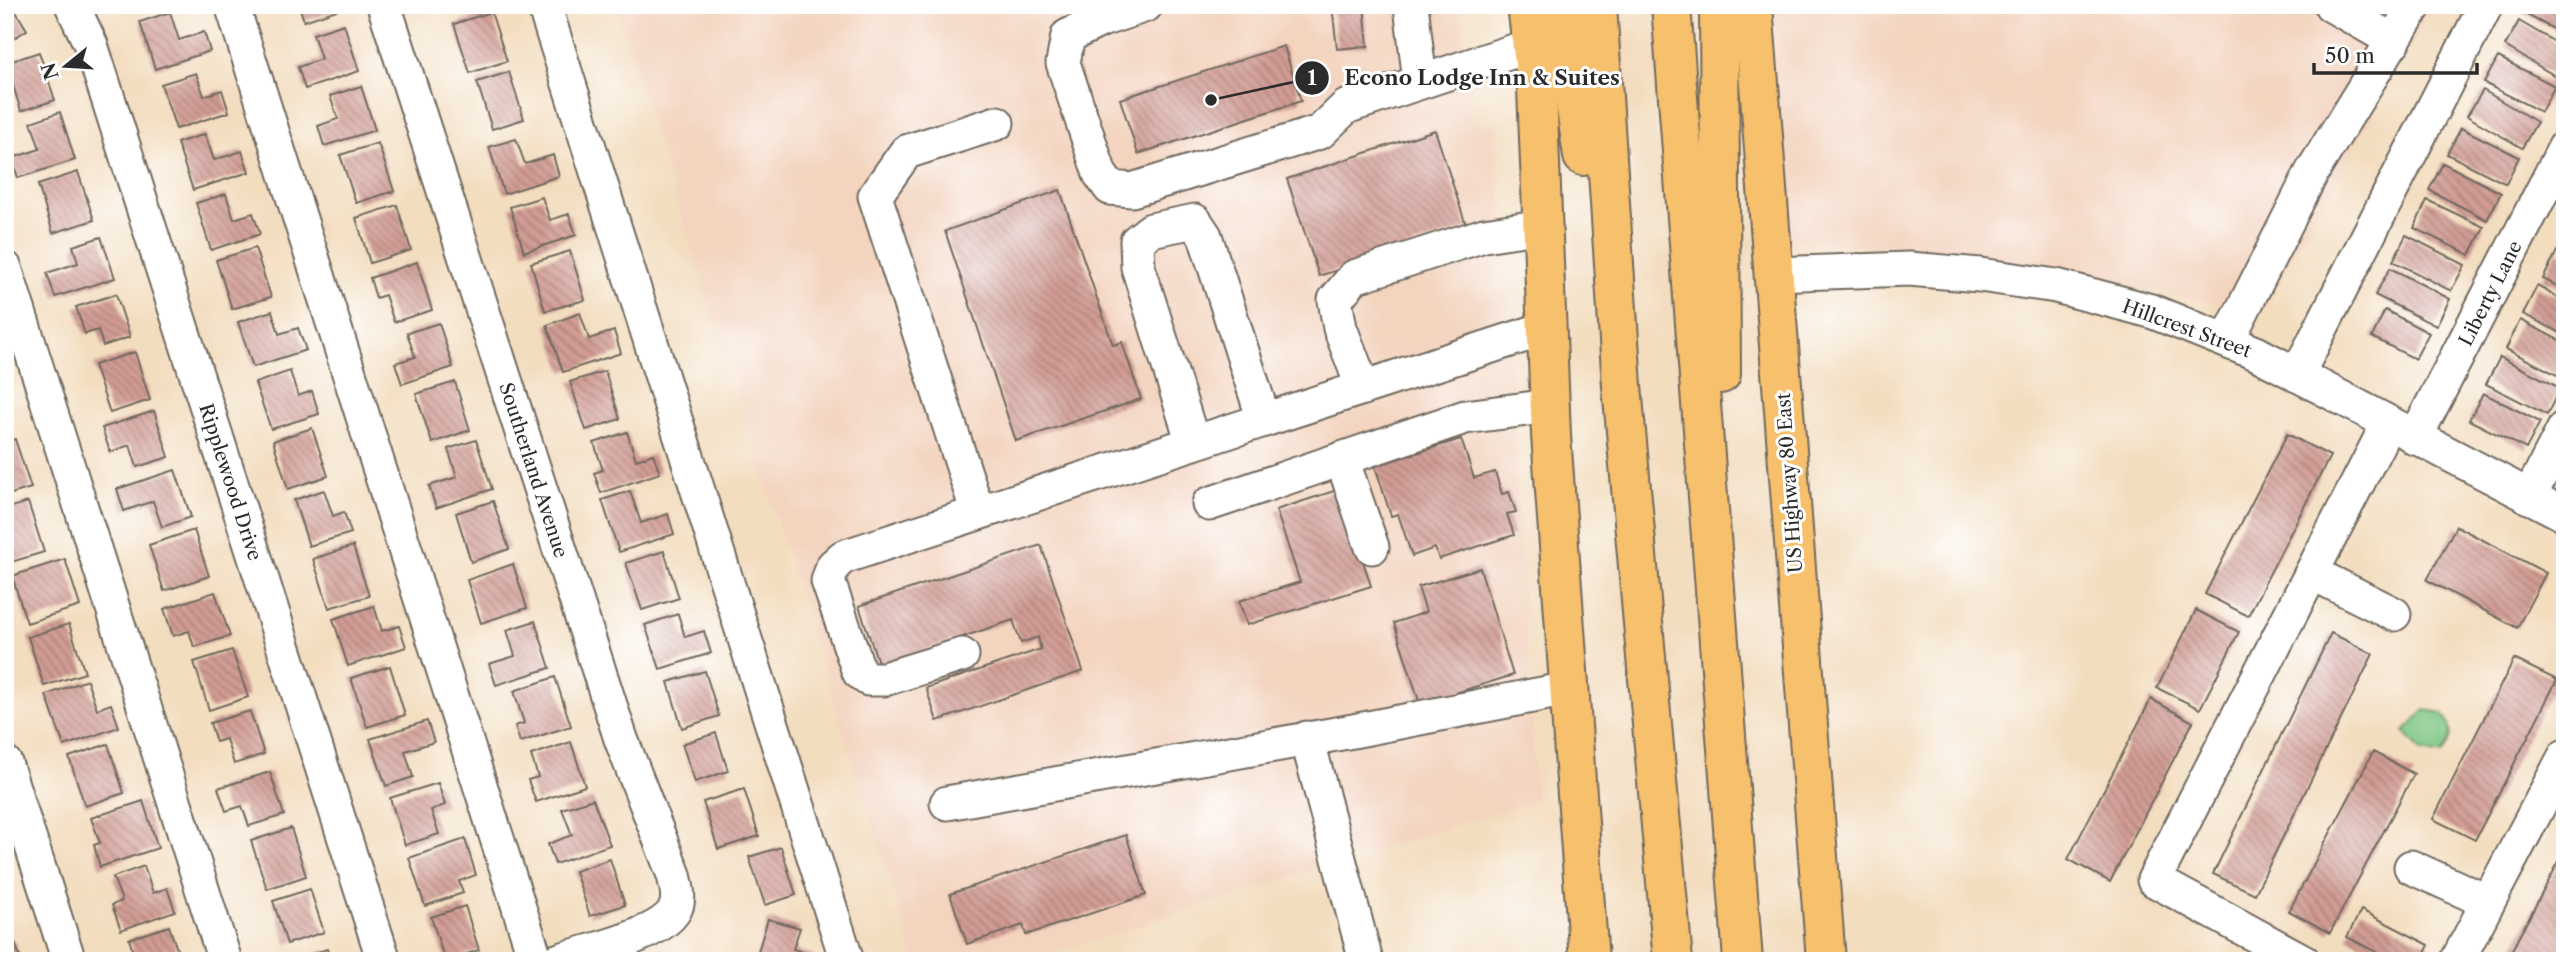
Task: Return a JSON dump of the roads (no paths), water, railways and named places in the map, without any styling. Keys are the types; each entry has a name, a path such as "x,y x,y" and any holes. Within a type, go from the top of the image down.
{"main road":[{"path":"1527,5 1537,89 1550,406 1589,961"},
{"path":"1561,5 1586,178 1615,278"},
{"path":"1597,5 1615,278 1673,961"},
{"path":"1671,5 1743,961"},
{"path":"1708,512 1721,423 1718,5"},
{"name":"US Highway 80 East","path":"1753,5 1826,961"}],"street":[{"name":"Ripplewood Drive","path":"72,5 91,45 384,961"},
{"path":"232,5 536,961"},
{"name":"Southerland Avenue","path":"384,5 621,740 674,875 678,897 676,909 658,928 557,961"},
{"path":"544,5 847,961"},
{"path":"1146,5 1101,20 1068,36 1063,63 1100,174 1110,188 1132,190 1320,132 1346,107 1531,45"},
{"path":"1411,5 1420,82"},
{"path":"2331,5 2393,41"},
{"path":"2227,341 2312,172 2414,5"},
{"path":"2297,375 2486,5"},
{"path":"978,513 875,196 906,152 997,122"},
{"name":"Liberty Lane","path":"2303,961 2154,880 2312,573 2402,431 2565,147"},
{"path":"1193,443 1138,267 1137,241 1150,230 1195,221 1206,236 1264,420"},
{"path":"1363,388 1340,328 1335,300 1354,277 1484,235 1543,226"},
{"path":"5,268 225,961"},
{"name":"Hillcrest Street","path":"1773,274 1909,269 2043,284 2151,311 2227,341 2297,375 2565,515"},
{"path":"962,655 884,679 868,679 859,672 828,580 833,566 843,557 1547,328"},
{"path":"1209,504 1465,417 1550,406"},
{"path":"2529,497 2565,427"},
{"path":"1342,459 1373,547"},
{"path":"2312,573 2394,614"},
{"path":"947,803 1568,688"},
{"path":"1307,738 1366,961"},
{"path":"2457,961 2565,756"},
{"path":"5,763 69,961"},
{"path":"2411,867 2488,902"}],"place":[{"name":"Econo Lodge Inn & Suites","path":"1211,100"}]}
